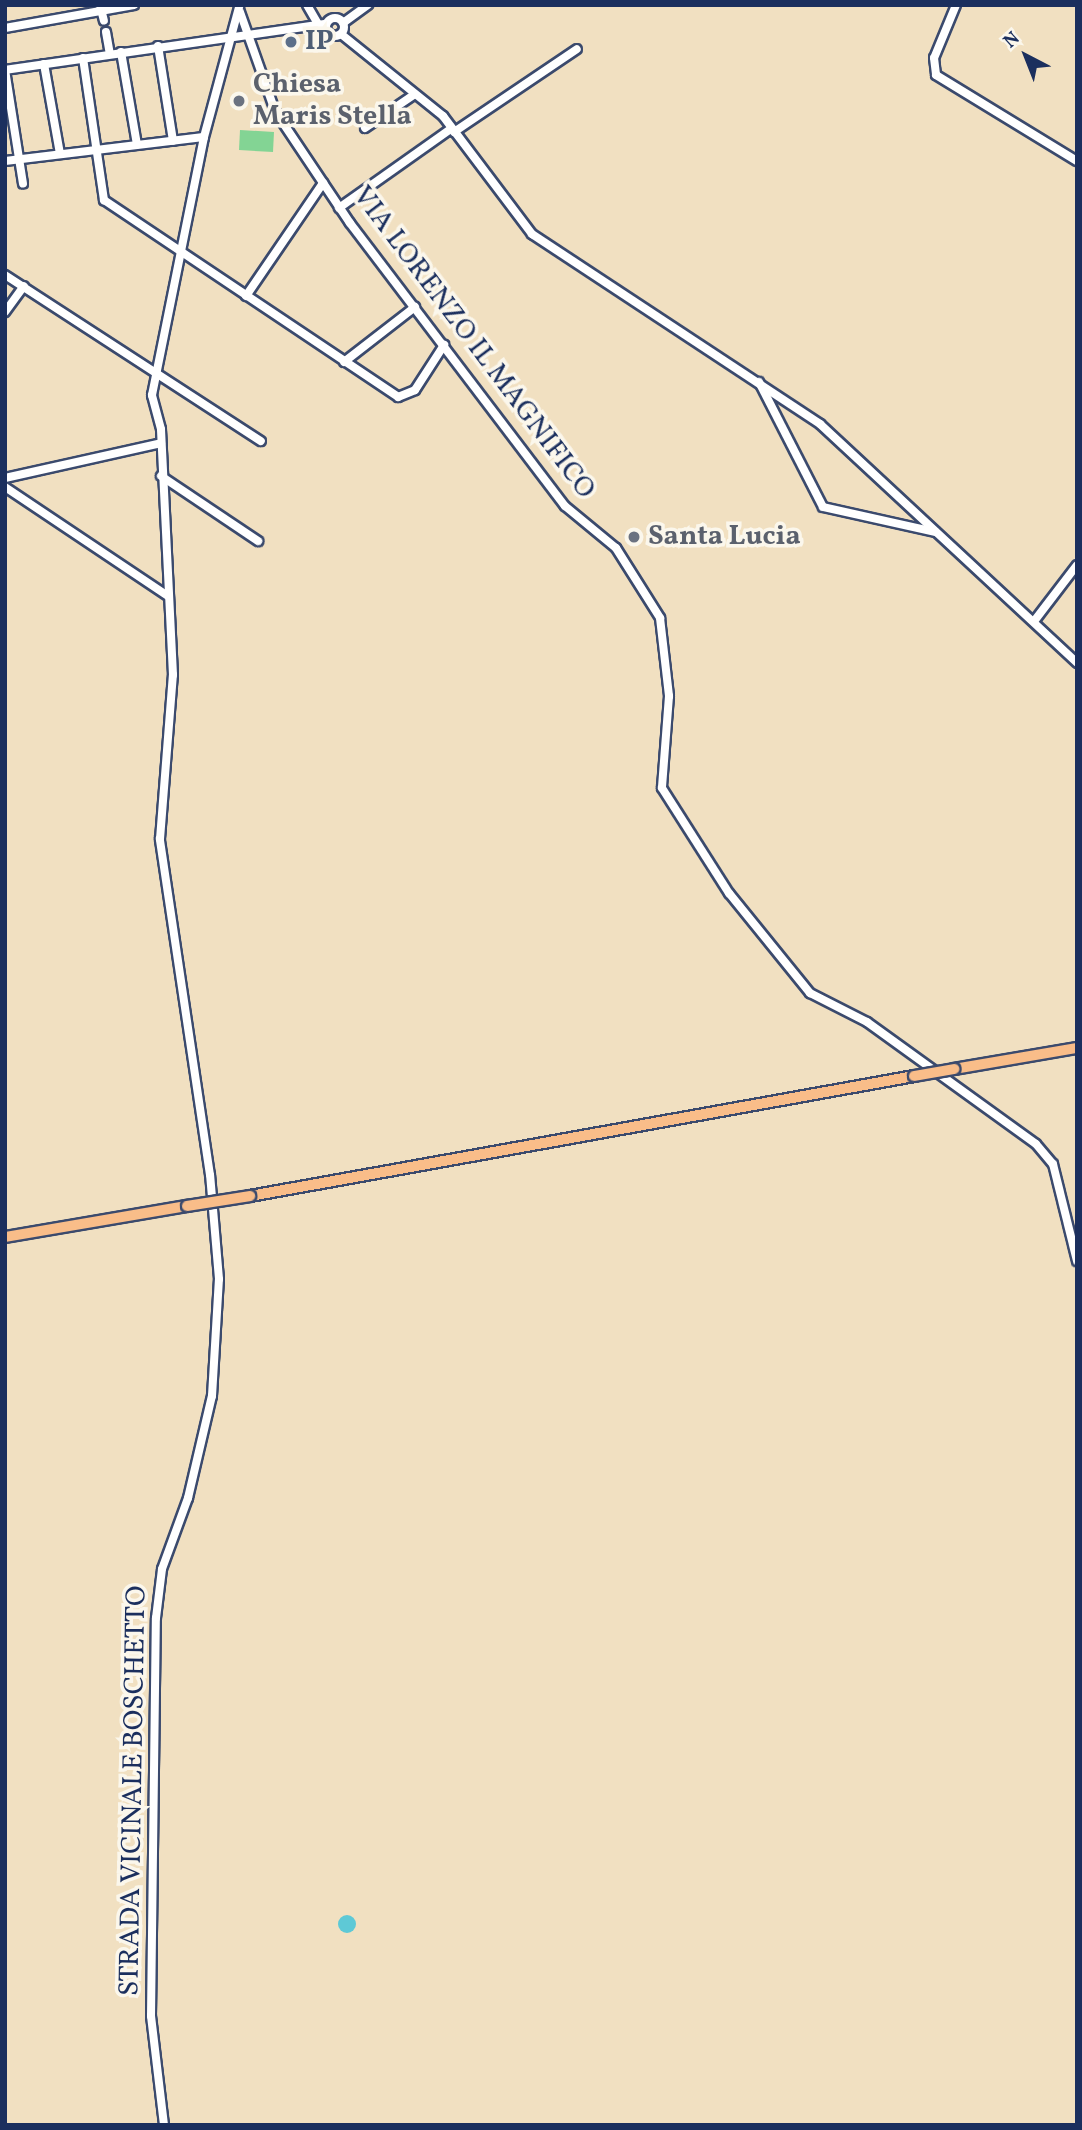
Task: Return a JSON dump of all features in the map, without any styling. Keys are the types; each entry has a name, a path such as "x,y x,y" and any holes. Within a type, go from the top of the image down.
{"main road":[{"path":"5,1237 250,1196 1077,1048"}],"street":[{"path":"5,28 101,8 135,5"},
{"path":"307,5 330,34 341,34 415,94 453,130 532,234 757,379 820,424 1034,620 1077,663"},
{"path":"341,34 343,23 368,5"},
{"path":"956,5 934,58 936,75 1077,161"},
{"name":"VIA LORENZO IL MAGNIFICO","path":"239,6 244,34 275,111 340,208 565,506 616,548 660,618 669,696 662,788 729,893 795,981 867,1022 1048,1158 1077,1261"},
{"name":"VIA LORENZO IL MAGNIFICO","path":"168,596 161,443 154,371 204,137 234,35 239,6"},
{"path":"101,8 104,21"},
{"path":"23,184 5,69 322,24 333,18 343,23"},
{"path":"106,32 110,54"},
{"path":"158,46 173,141"},
{"path":"340,208 577,49"},
{"path":"121,52 137,145"},
{"path":"83,58 99,149 104,200 398,397 415,390 444,345"},
{"path":"44,64 60,154"},
{"path":"365,128 415,94"},
{"path":"5,161 204,137"},
{"path":"246,296 323,183"},
{"path":"5,275 261,441"},
{"path":"5,312 24,286"},
{"path":"344,362 415,307"},
{"path":"757,379 823,507 935,532"},
{"path":"5,478 161,443"},
{"path":"161,476 258,541"},
{"path":"5,486 168,596"},
{"path":"1034,620 1077,565"},
{"name":"STRADA VICINALE BOSCHETTO","path":"164,2125 151,2016 156,1618 162,1569 200,1455 219,1321 219,1248 160,839 173,675 168,596"}],"green space":[{"path":"240,130 274,132 273,152 239,150"}],"water":[{"path":"347,1915 353,1918 356,1924 353,1930 347,1933 341,1930 338,1924 341,1918"}],"place":[{"name":"IP","path":"291,42"},
{"name":"Chiesa Maris Stella","path":"239,101"},
{"name":"Santa Lucia","path":"634,537"}]}
